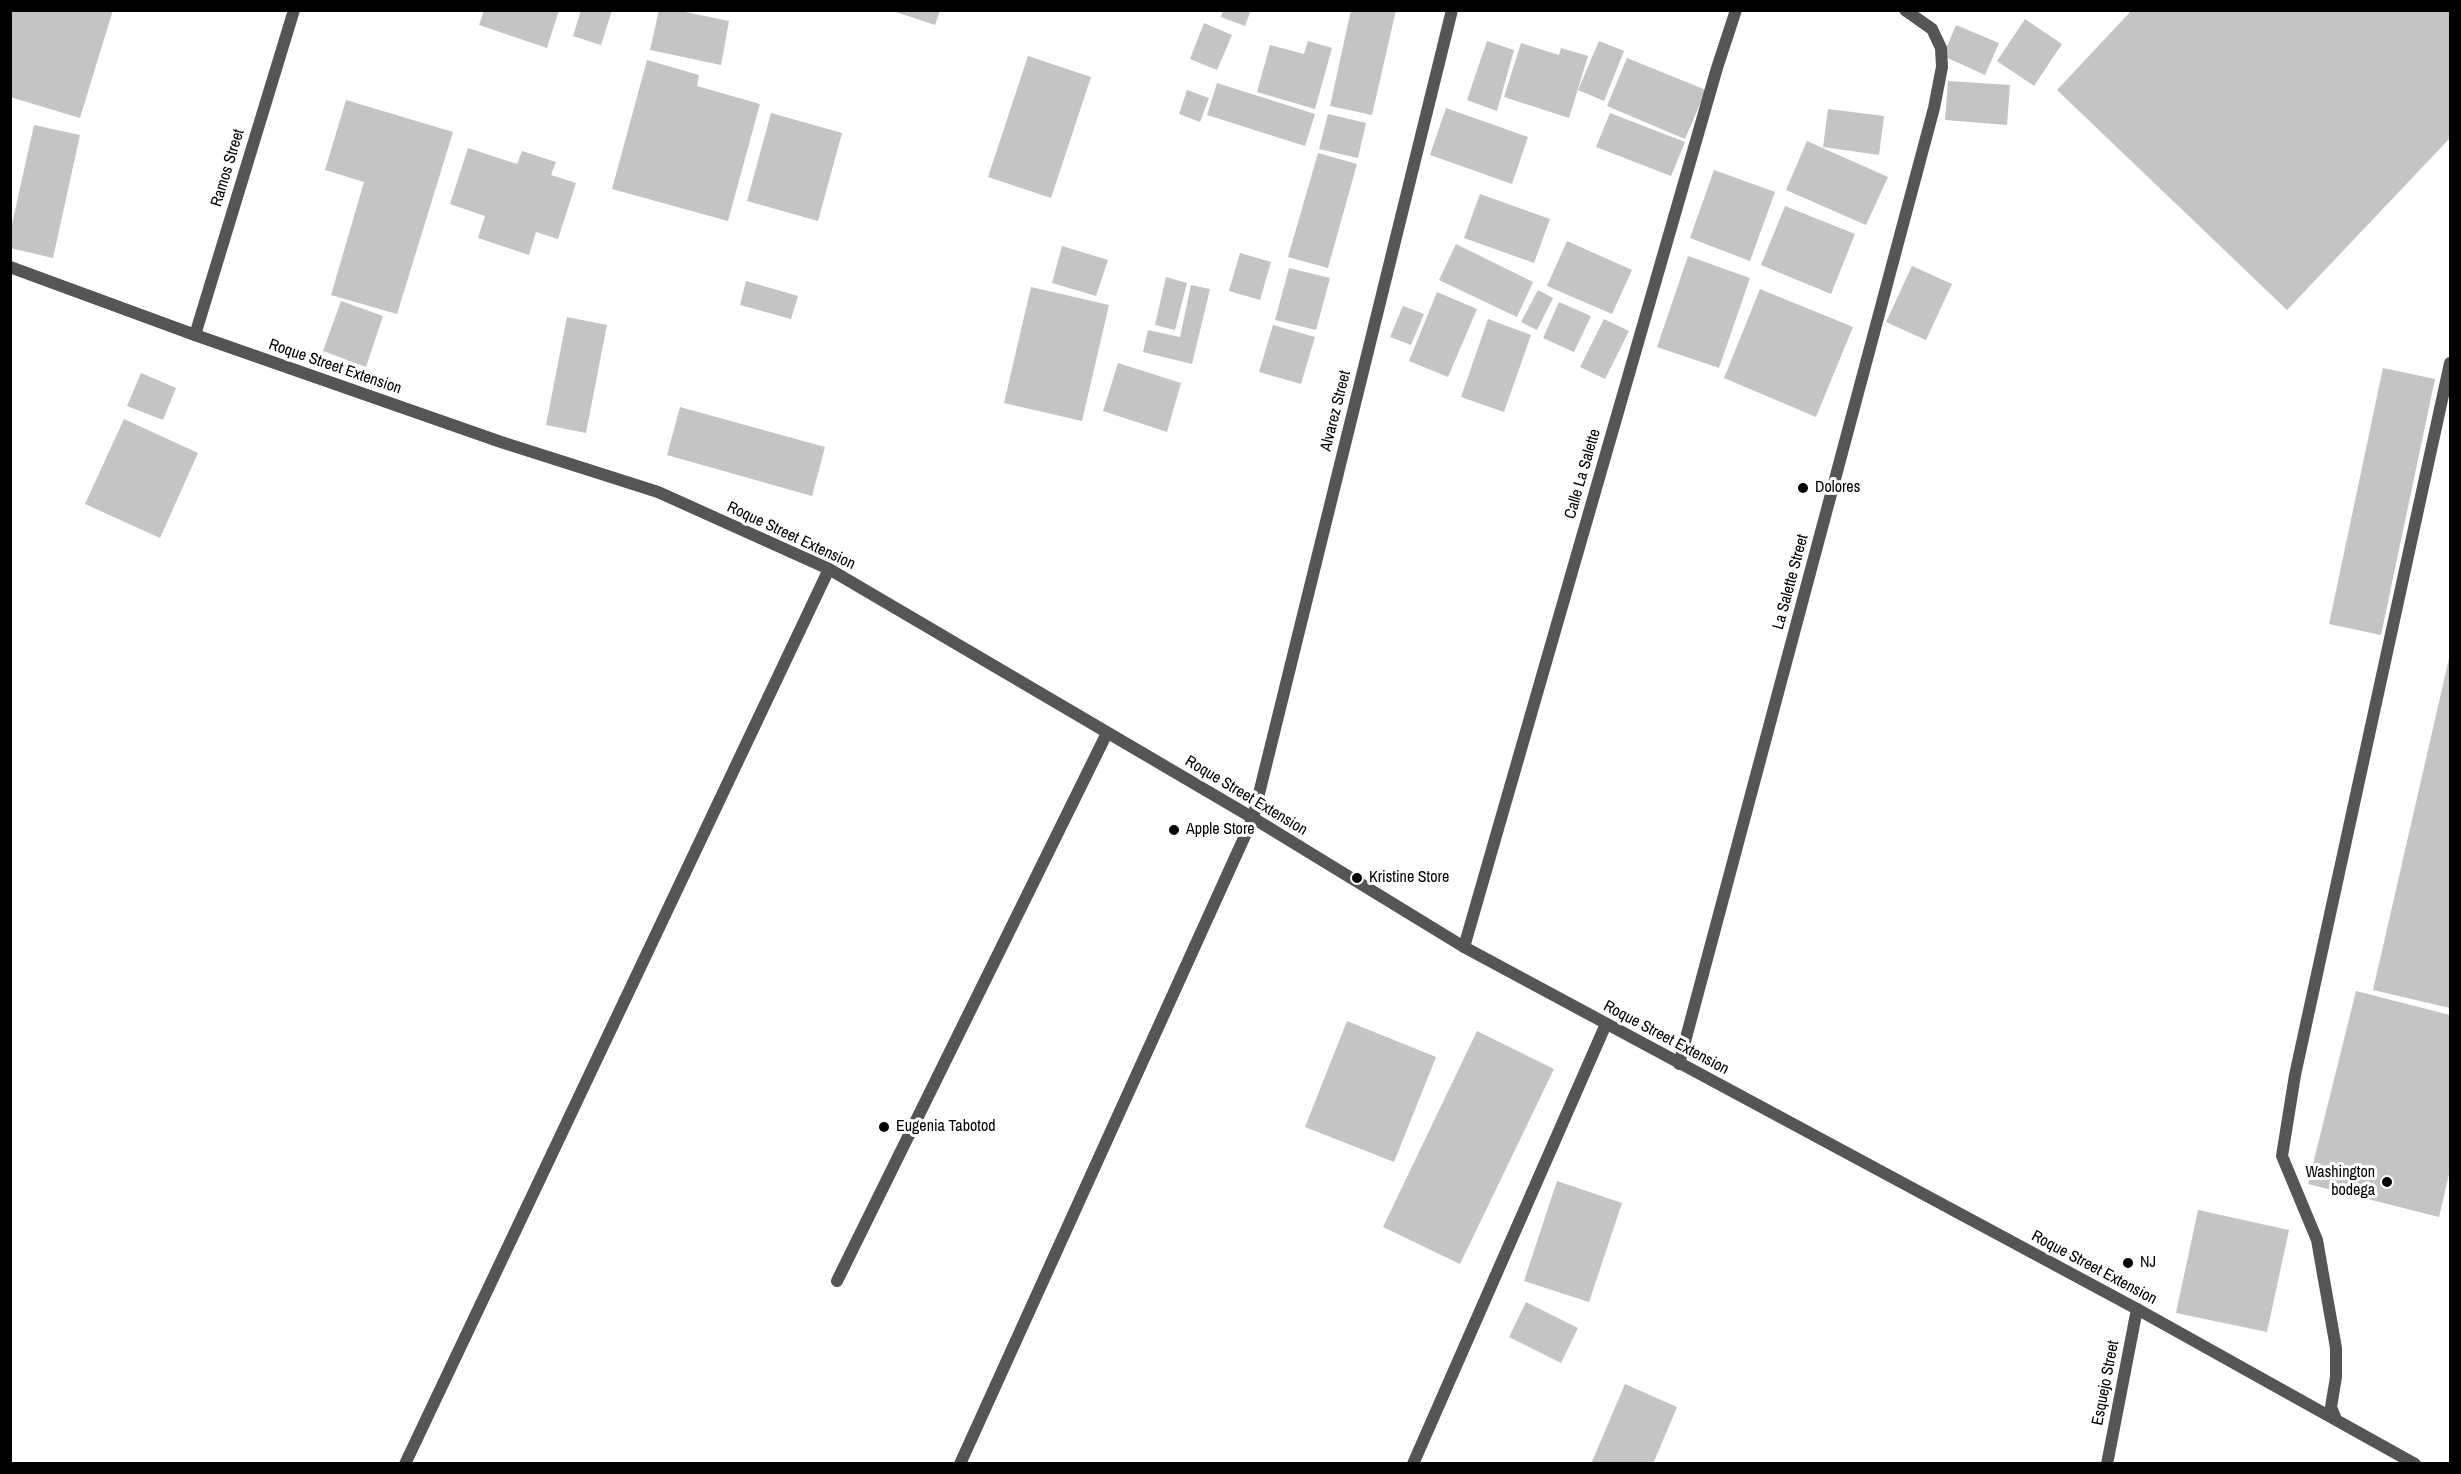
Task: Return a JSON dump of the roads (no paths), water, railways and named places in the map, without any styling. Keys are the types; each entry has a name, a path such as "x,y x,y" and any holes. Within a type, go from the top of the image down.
{"street":[{"name":"Ramos Street","path":"195,335 294,10"},
{"name":"Alvarez Street","path":"960,1464 1253,819 1452,10"},
{"name":"Calle La Salette","path":"1464,947 1717,68 1736,10"},
{"name":"La Salette Street","path":"1679,1064 1934,108 1942,67 1941,48 1932,29 1905,10"},
{"name":"Roque Street Extension","path":"10,267 195,335 492,439 658,492 828,569 1253,819 1464,947 2335,1417 2415,1464"},
{"path":"2335,1417 2331,1407 2336,1377 2336,1348 2317,1240 2282,1156 2295,1075 2451,363"},
{"path":"405,1464 828,569"},
{"path":"837,1281 1107,733"},
{"path":"1413,1464 1606,1024"},
{"name":"Esquejo Street","path":"2107,1464 2137,1310"}],"place":[{"name":"Dolores","path":"1803,488"},
{"name":"Apple Store","path":"1174,830"},
{"name":"Kristine Store","path":"1357,878"},
{"name":"Eugenia Tabotod","path":"884,1127"},
{"name":"Washington bodega","path":"2387,1182"},
{"name":"NJ","path":"2128,1263"}]}
